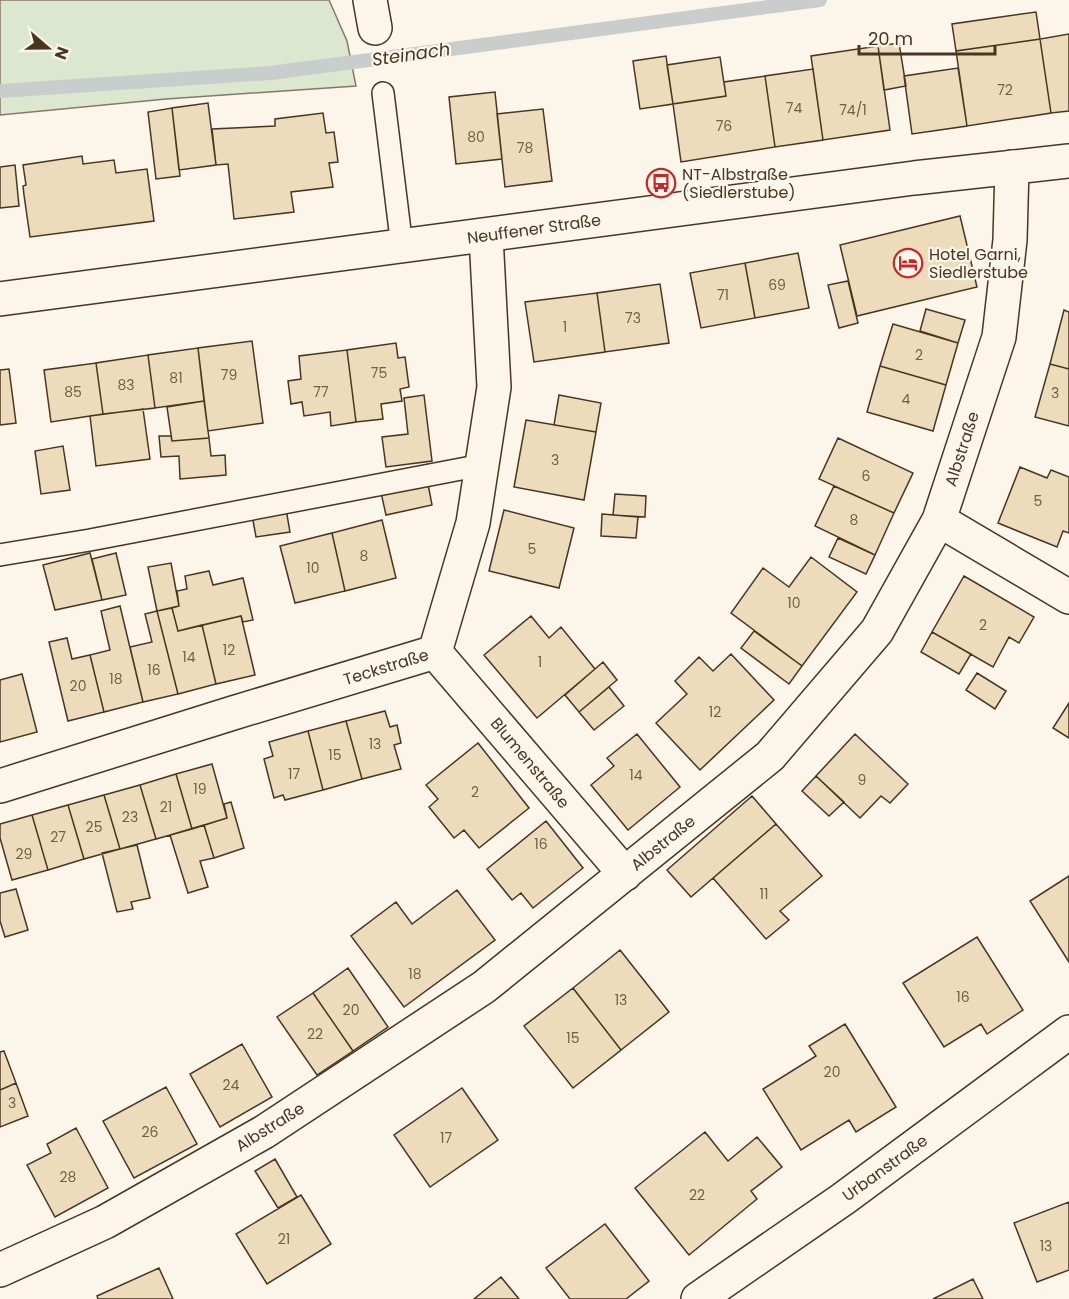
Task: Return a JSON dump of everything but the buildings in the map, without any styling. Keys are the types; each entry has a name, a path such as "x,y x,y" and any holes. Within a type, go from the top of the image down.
{"street":[{"name":"Neuffener Straße","path":"0,299 891,181 1069,161"},
{"name":"Albstraße","path":"0,1270 105,1222 264,1132 484,987 770,756 877,631 939,520 999,337 1010,240 1012,167"},
{"name":"Teckstraße","path":"0,786 435,652 473,524 494,387 486,236"},
{"path":"939,520 1069,597"},
{"name":"Blumenstraße","path":"435,652 624,874"},
{"name":"Urbanstraße","path":"698,1299 843,1199 1069,1032"}],"lane":[{"path":"383,93 402,247"},
{"path":"0,555 482,465"}],"green space":[{"path":"0,0 329,0 347,41 356,86 166,99 0,115"}],"waterway":[{"name":"Steinach","path":"0,91 271,73 820,0"}],"place":[{"name":"NT-Albstraße (Siedlerstube)","path":"661,183"},
{"name":"Hotel Garni, Siedlerstube","path":"908,263"}]}
